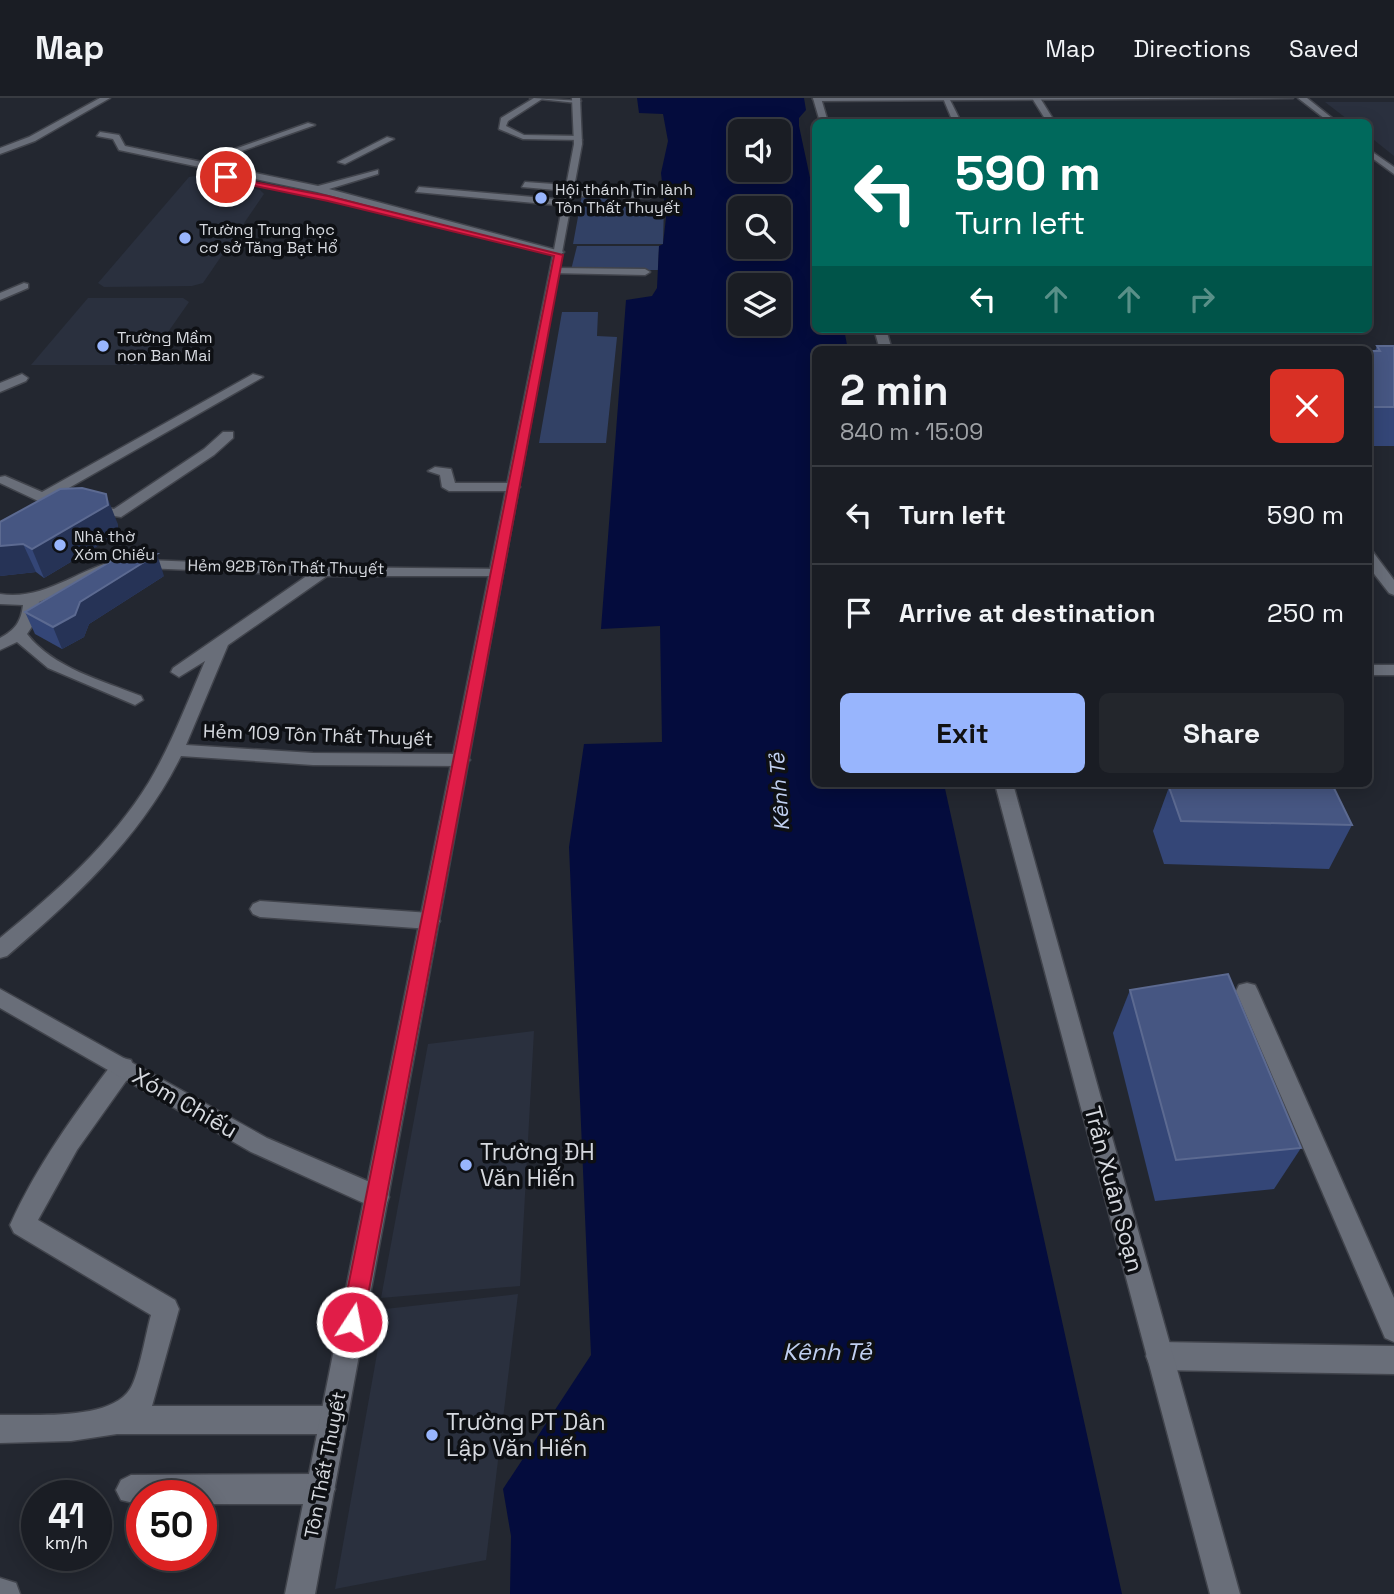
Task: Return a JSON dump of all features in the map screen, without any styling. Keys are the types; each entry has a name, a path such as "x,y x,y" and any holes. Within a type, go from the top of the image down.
{"street":[{"path":"0,151 32,139 106,98"},
{"path":"576,134 523,137 502,127 504,120 536,98 577,99"},
{"path":"823,119 817,98 1289,98"},
{"path":"1036,98 1049,119"},
{"path":"1302,98 1329,119"},
{"name":"Tôn Thất Thuyết","path":"299,1594 558,259 576,134 577,99"},
{"path":"946,99 956,119"},
{"path":"216,157 311,125"},
{"path":"100,134 116,137 122,148 318,189 558,259"},
{"path":"540,144 576,134"},
{"path":"342,162 390,139"},
{"path":"1372,154 1394,171"},
{"path":"201,172 331,199 558,259 645,272"},
{"path":"318,189 375,172"},
{"path":"526,185 567,194"},
{"path":"419,190 649,195"},
{"path":"0,297 24,286"},
{"path":"48,504 257,377"},
{"path":"0,388 22,378"},
{"path":"5,480 48,504 116,514 209,452 228,435"},
{"path":"435,471 446,472 449,487 513,487"},
{"path":"1372,560 1394,590"},
{"name":"Hẻm 92B Tôn Thất Thuyết","path":"31,602 96,569 120,563 324,571 497,572"},
{"path":"178,672 220,646 324,571"},
{"path":"0,599 31,602 29,619 19,634 0,645"},
{"path":"19,634 24,644 52,662 135,700"},
{"path":"0,950 92,865 133,819 173,750 220,646"},
{"path":"1372,670 1394,670"},
{"name":"Hẻm 109 Tôn Thất Thuyết","path":"173,750 313,759 461,760"},
{"name":"Trần Xuân Soạn","path":"1005,787 1225,1594"},
{"path":"260,909 430,921"},
{"path":"1247,991 1394,1329"},
{"name":"Xóm Chiếu","path":"0,998 259,1146 377,1197"},
{"path":"117,1420 142,1397 166,1309 23,1225 37,1191 62,1150 123,1068"},
{"path":"1160,1356 1394,1360"},
{"path":"0,1429 71,1427 117,1420 333,1420"},
{"path":"217,1490 320,1489"},
{"path":"0,1592 5,1594"}],"shaded area":[{"path":"1325,102 1394,102 1394,156 1372,138 1372,119 1347,119"},
{"name":"Trường Trung học cơ sở Tăng Bạt Hổ","path":"196,176 260,190 264,194 203,283 192,286 104,287 98,283 189,177"},
{"path":"582,195 617,196 615,202 664,203 663,244 573,244"},
{"path":"577,246 659,246 658,270 571,270"},
{"name":"Trường Mầm non Ban Mai","path":"88,298 183,298 189,302 145,365 31,365"},
{"path":"562,312 598,312 597,336 617,337 606,443 539,443"},
{"name":"Trường ĐH Văn Hiến","path":"534,1031 520,1286 381,1298 428,1044"},
{"name":"Trường PT Dân Lập Văn Hiến","path":"518,1294 486,1560 335,1589 385,1309"}],"water":[{"name":"Kênh Tẻ","path":"637,98 804,98 806,110 799,118 799,126 812,187 812,333 845,333 847,346 812,346 812,787 945,787 1122,1594 510,1594 511,1536 503,1489 591,1355 569,847 584,744 662,742 660,626 601,629 626,300 652,296 657,288 659,246 663,244 666,218 661,173 668,141 663,114 639,113"}],"building":[{"path":"1377,346 1394,346 1394,407 1372,407 1372,351 1380,351"},
{"path":"82,488 106,494 108,505 32,549 23,544 0,546 0,522 60,489"},
{"path":"125,553 157,554 80,602 75,615 53,627 25,612"},
{"path":"1169,787 1333,787 1352,825 1181,821"},
{"path":"1228,974 1301,1148 1176,1160 1130,990"}],"place":[{"name":"Hội thánh Tin lành Tôn Thất Thuyết","path":"541,198"},
{"name":"Trường Trung học cơ sở Tăng Bạt Hổ","path":"185,238"},
{"name":"Trường Mầm non Ban Mai","path":"103,346"},
{"name":"Nhà thờ Xóm Chiếu","path":"60,545"},
{"name":"Trường ĐH Văn Hiến","path":"466,1165"},
{"name":"Trường PT Dân Lập Văn Hiến","path":"432,1435"}],"route":[{"path":"226,177 328,198 558,255 352,1322"}]}
